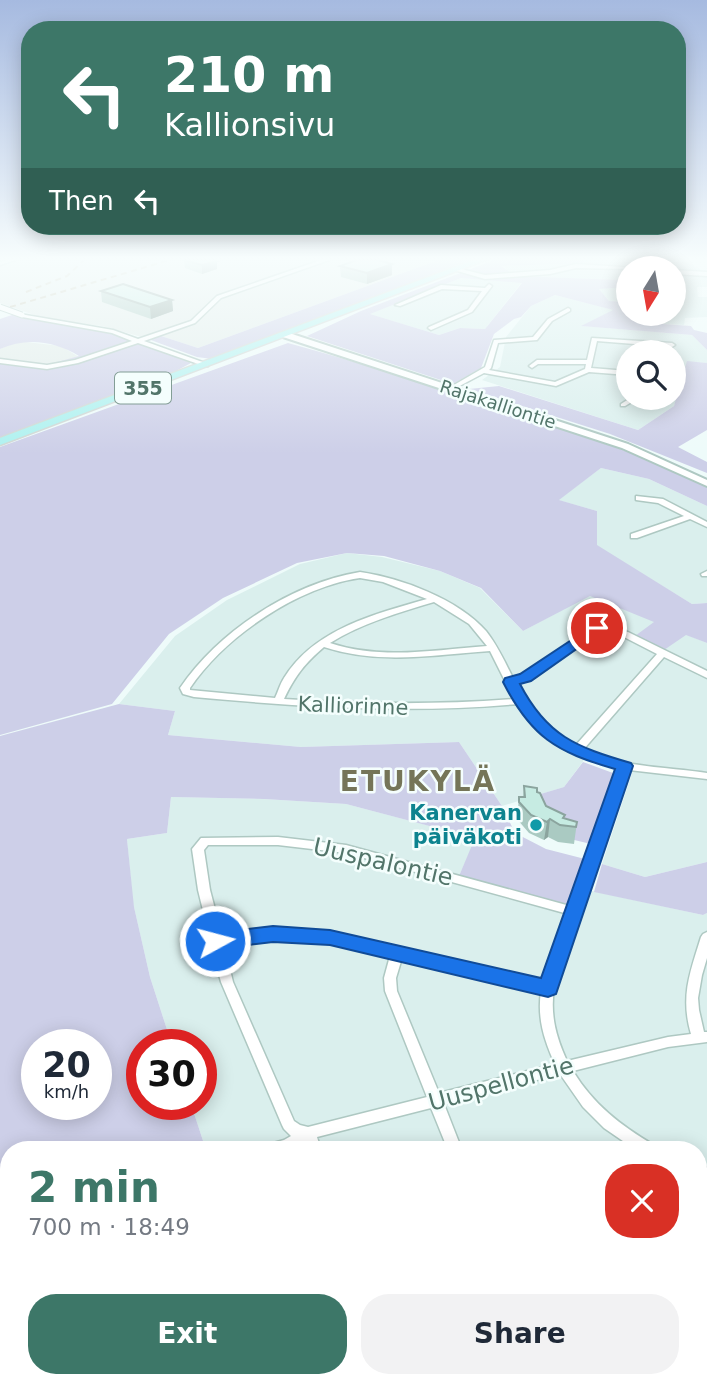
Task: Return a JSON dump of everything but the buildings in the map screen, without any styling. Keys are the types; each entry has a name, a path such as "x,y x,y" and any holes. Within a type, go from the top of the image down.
{"main road":[{"name":"355","path":"0,442 316,324"}],"street":[{"path":"61,324 105,330 206,365"},
{"path":"0,361 38,367 60,366 185,324"},
{"path":"431,328 441,324"},
{"path":"485,371 499,340 536,339 547,324"},
{"name":"Rajakalliontie","path":"286,335 625,446 707,483"},
{"path":"450,389 485,371 556,384 565,382 588,366 594,339 616,341"},
{"path":"533,366 537,362 616,371"},
{"path":"639,498 660,501 707,525"},
{"path":"634,536 690,517"},
{"name":"Kalliorinne","path":"435,599 363,576 318,588 278,607 240,631 201,666 189,681 186,692 278,702 401,709 520,701"},
{"path":"278,702 298,668 323,644 368,618 435,599 472,622 493,648 520,701 535,723 549,735 577,751 625,766 706,773"},
{"path":"511,682 526,677 597,628 625,634 707,675"},
{"path":"323,644 345,653 370,657 493,648"},
{"path":"577,751 663,653"},
{"path":"625,766 548,988 546,1025 565,1067 588,1104 633,1141"},
{"name":"Uuspalontie","path":"308,1141 302,1132 289,1125 227,982 215,941 198,849 205,841 278,841 346,849 575,912"},
{"path":"215,941 273,934 303,934 548,988"},
{"path":"703,1037 691,1017 690,997 707,937"},
{"path":"397,953 390,978 391,991 452,1141"},
{"name":"Uuspellontie","path":"292,1141 302,1132 434,1102 668,1042 703,1037"}],"shaded area":[{"path":"0,324 64,324 116,334 129,339 129,343 140,343 191,363 163,378 0,440 0,358 46,365 79,356 40,342 20,343 0,349"},
{"path":"84,324 264,324 198,348 155,334 142,337"},
{"path":"264,324 304,324 212,359 197,357 148,339 158,335 198,348"},
{"path":"334,324 402,324 439,335 460,328 485,329 489,324 508,324 494,334 481,368 453,384 307,336"},
{"path":"401,324 489,324 485,329 460,328 439,335"},
{"path":"517,324 587,324 583,326 692,335 707,350 707,363 687,362 686,376 686,340 616,340 616,410 668,410 638,430 482,380 500,367 506,337"},
{"path":"616,324 616,326 691,326 694,330 707,333 707,350 692,335 581,326"},
{"path":"17,341 61,346 79,357 46,365 0,358 0,349"},
{"path":"288,343 559,427 634,454 707,487 707,506 649,479 601,468 559,500 597,511 597,545 692,604 707,603 707,643 686,635 664,650 635,636 654,622 590,596 523,631 481,588 440,571 384,556 347,553 297,563 223,598 169,634 112,704 0,735 0,447"},
{"path":"687,361 707,363 707,430 678,447 707,462 707,473 610,434 469,389 499,386 638,430 668,410 686,410"},
{"path":"601,468 649,479 707,506 707,603 692,604 597,546 597,511 558,500"},
{"path":"347,553 382,557 440,571 480,588 523,631 590,595 707,643 707,862 645,877 602,864 635,764 590,752 564,787 502,806 459,742 301,747 168,735 175,711 119,704 175,636 227,600 300,564"},
{"path":"119,704 175,711 168,735 301,747 459,742 502,806 515,833 546,849 585,859 571,907 459,876 475,838 346,804 171,797 167,833 127,839 134,907 150,977 167,1029 126,1029 126,1120 196,1120 203,1141 0,1141 0,736"},
{"path":"583,762 613,773 591,844 570,839 524,799 564,787"},
{"path":"171,797 346,804 476,838 459,876 571,907 578,888 703,915 707,913 707,1141 203,1141 196,1120 217,1120 217,1029 167,1029 150,977 133,903 127,839 167,833"},
{"path":"707,862 707,913 703,915 594,892 602,864 645,877"}],"place":[{"name":"Kanervan päiväkoti","path":"536,825"}],"district":[{"name":"ETUKYLÄ","path":"418,781"}],"route":[{"path":"215,941 273,934 330,937 548,988 625,766 590,757 549,735 527,712 511,682 526,677 597,628"}]}
